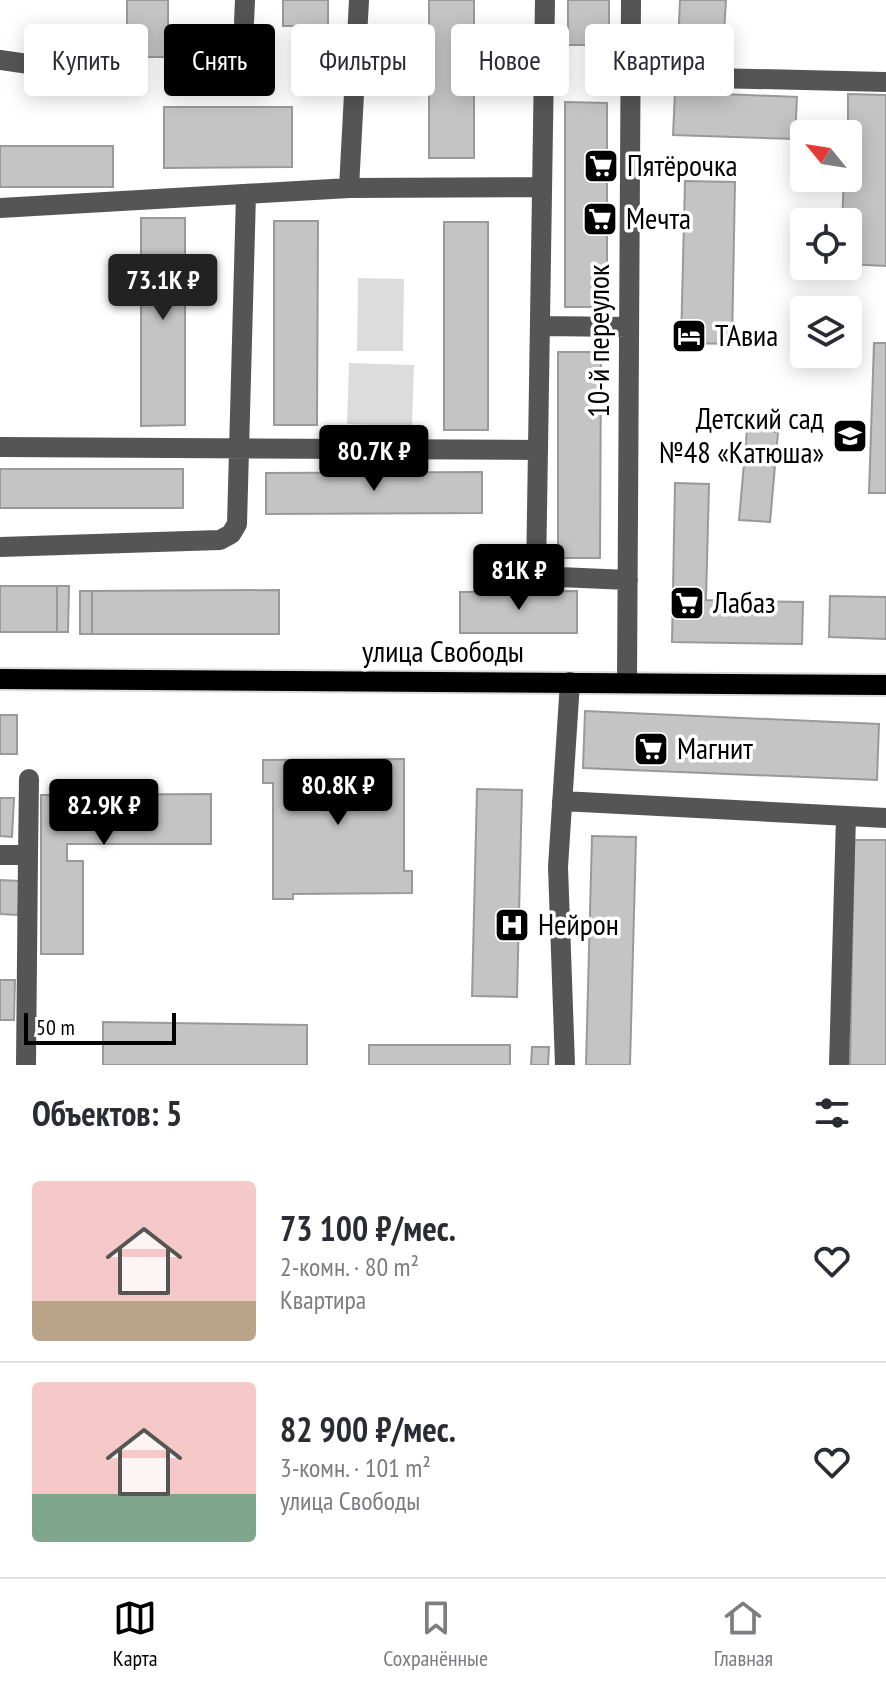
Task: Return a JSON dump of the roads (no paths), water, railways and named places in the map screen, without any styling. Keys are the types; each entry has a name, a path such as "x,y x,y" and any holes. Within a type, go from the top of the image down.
{"main road":[{"name":"улица Свободы","path":"0,679 886,685"}],"street":[{"path":"244,22 245,0"},
{"path":"349,188 359,0"},
{"path":"545,0 536,576 628,580"},
{"name":"10-й переулок","path":"631,0 631,24"},
{"path":"0,60 24,63"},
{"path":"734,78 886,82"},
{"name":"10-й переулок","path":"627,683 631,96"},
{"path":"0,208 349,188 542,187"},
{"path":"0,547 220,540 231,534 237,524 246,194"},
{"path":"540,326 629,327"},
{"path":"0,447 538,450"},
{"path":"565,1065 558,867 570,682"},
{"path":"26,1065 29,779"},
{"path":"562,801 886,818"},
{"path":"839,1065 846,816"},
{"path":"0,855 28,855"}],"place":[{"name":"Пятёрочка","path":"601,166"},
{"name":"Мечта","path":"600,219"},
{"name":"ТАвиа","path":"689,336"},
{"name":"Детский сад №48 «Катюша»","path":"850,436"},
{"name":"Лабаз","path":"687,603"},
{"name":"Магнит","path":"651,749"},
{"name":"Нейрон","path":"512,925"}]}
